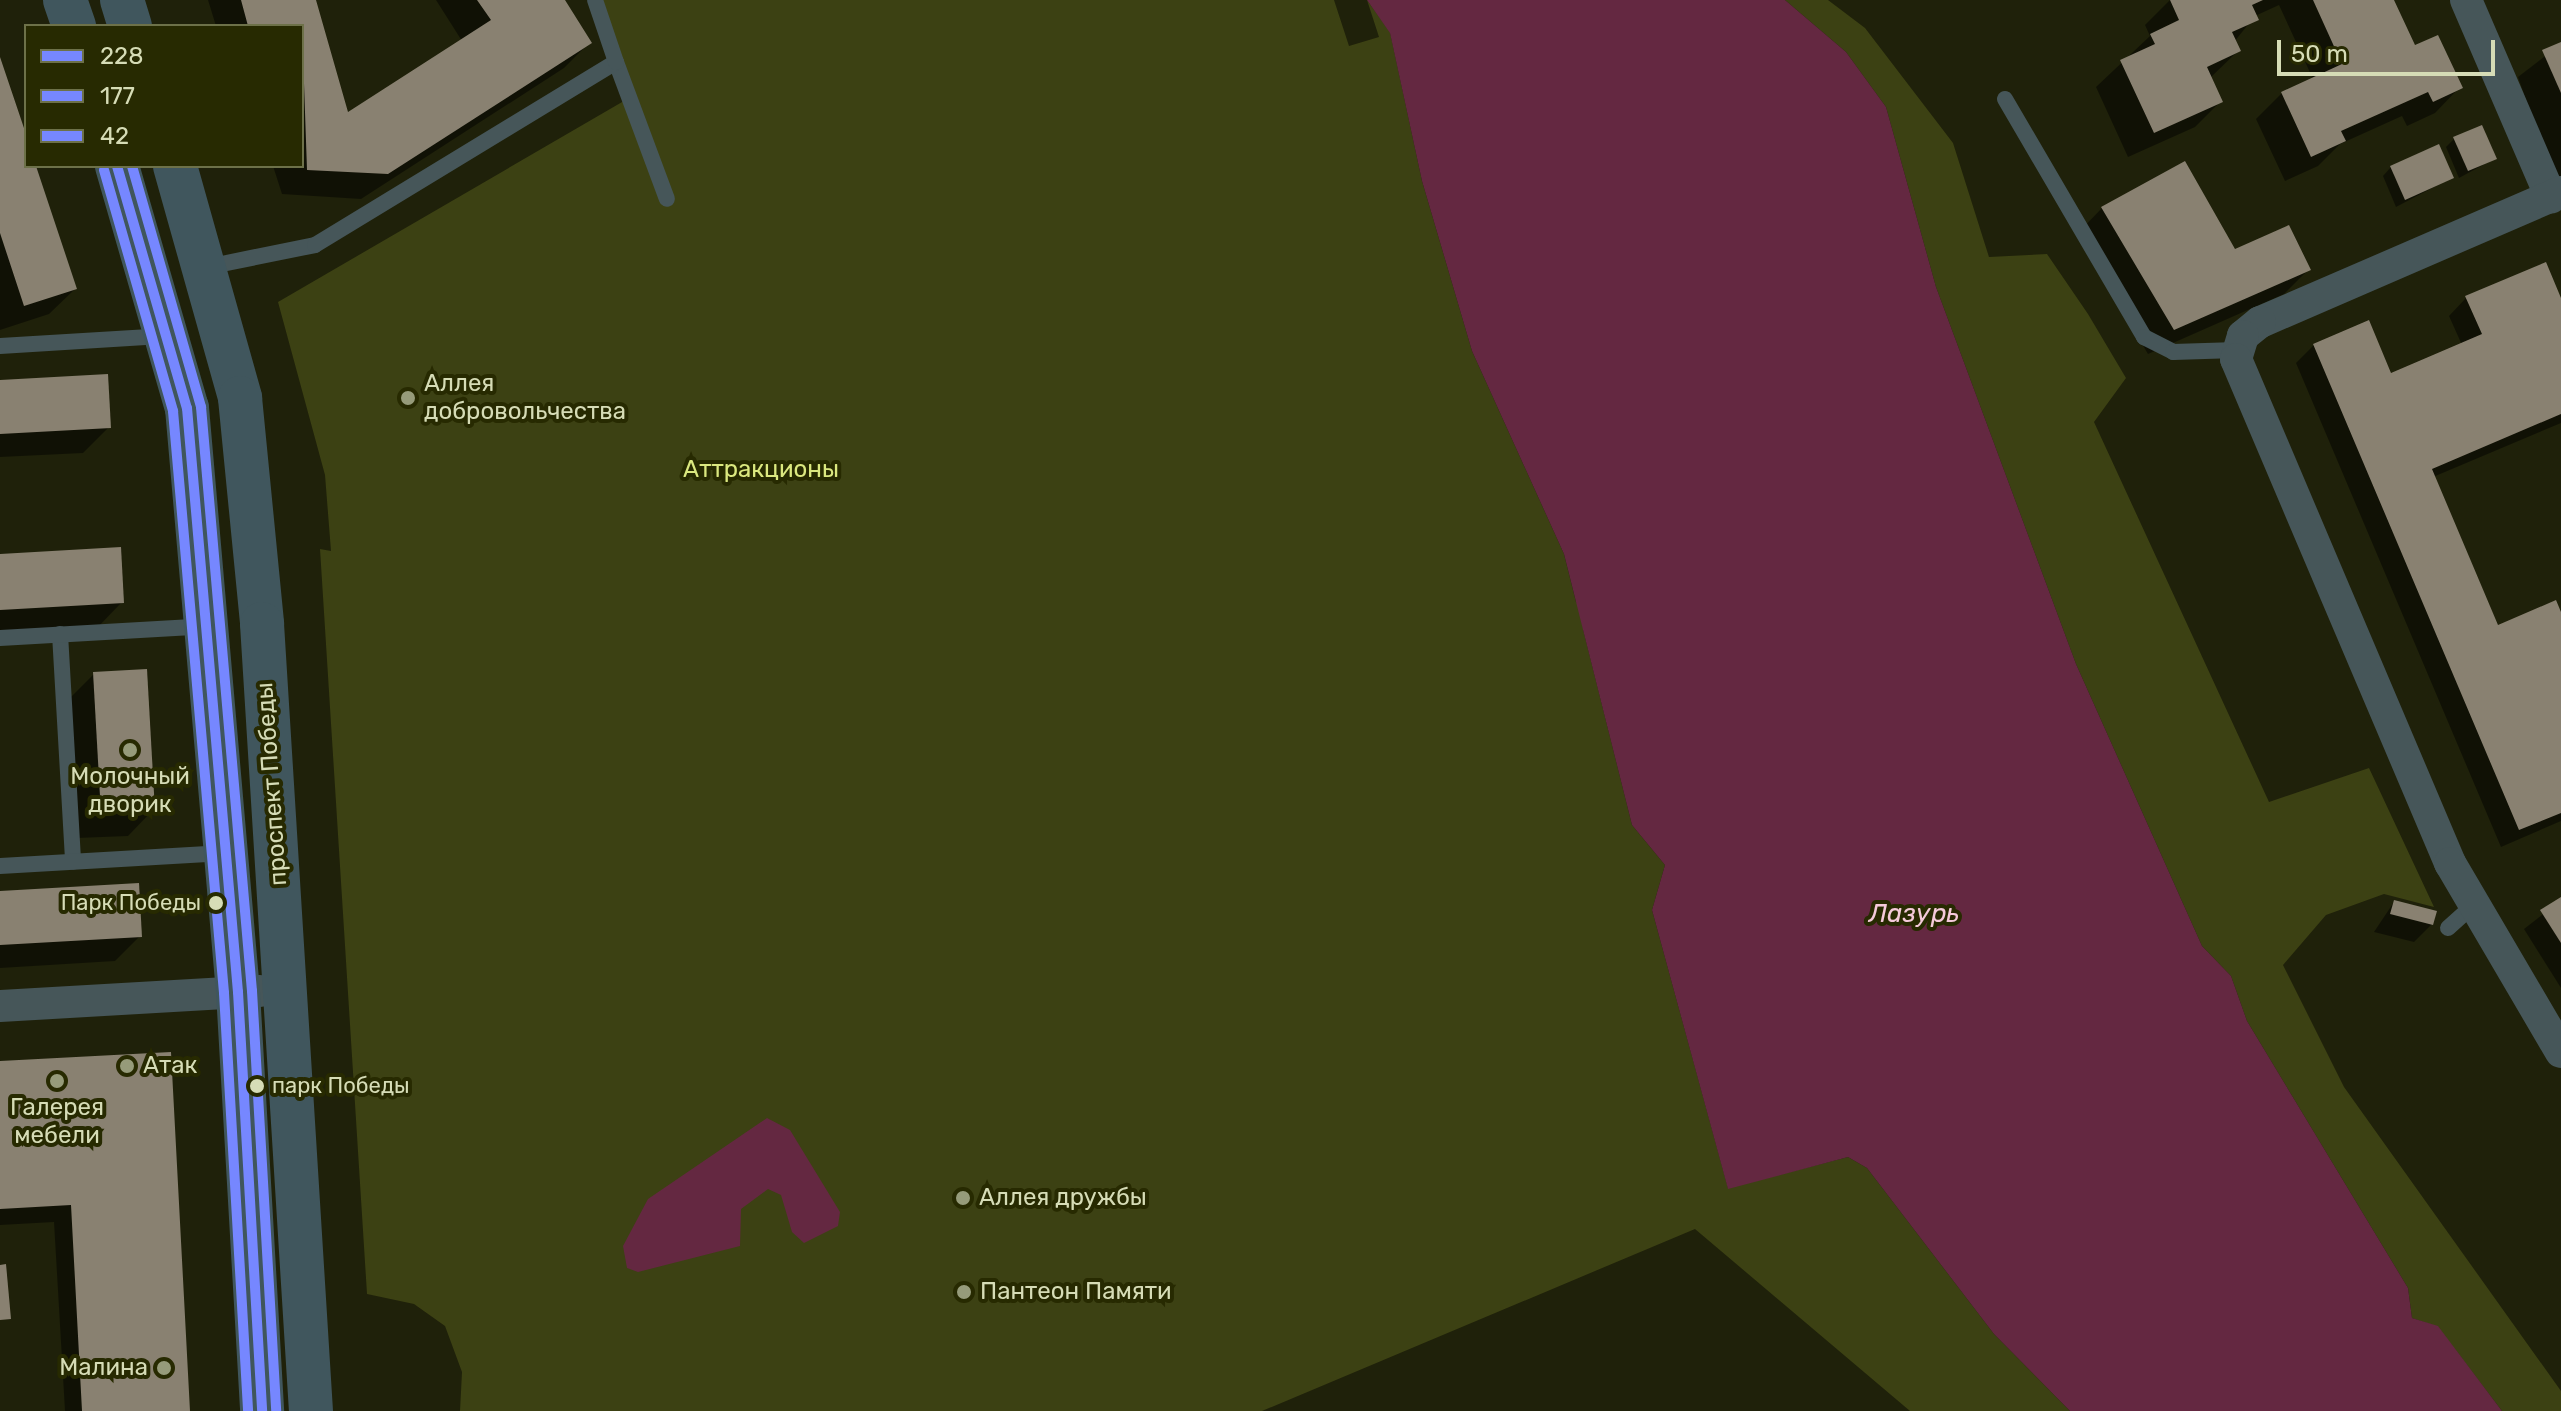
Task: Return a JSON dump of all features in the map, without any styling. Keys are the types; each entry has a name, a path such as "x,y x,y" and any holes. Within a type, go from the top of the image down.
{"main road":[{"path":"65,0 73,24"},
{"path":"122,0 129,24"},
{"path":"118,168 170,335 187,408 238,992 262,1411"},
{"name":"проспект Победы","path":"176,168 207,267 241,413 284,990 311,1411"},
{"path":"137,228 170,260 207,267"}],"street":[{"path":"2466,0 2556,194 2260,322 2237,350 2240,376 2475,904 2561,1052"},
{"path":"0,1006 284,990"}],"lane":[{"path":"595,0 667,199"},
{"path":"207,267 315,245 616,62"},
{"path":"2005,99 2144,337 2173,352 2237,350"},
{"path":"0,346 170,335"},
{"path":"0,638 206,626"},
{"path":"60,634 73,862"},
{"path":"0,866 225,853"},
{"path":"2448,928 2475,904"}],"green space":[{"name":"парк Победы","path":"595,0 1334,0 1349,46 1379,37 1367,0 1390,32 1422,181 1472,351 1564,554 1576,602 1588,613 1583,629 1632,825 1665,865 1652,910 1728,1188 1848,1157 1867,1168 1994,1334 2070,1411 1910,1411 1695,1229 1262,1411 460,1411 462,1372 445,1326 414,1304 367,1294 320,549 331,551 325,475 278,302 629,98"},
{"path":"1785,0 1828,0 1865,28 1953,143 1989,257 2047,254 2088,314 2126,378 2094,422 2269,802 2369,768 2434,907 2384,894 2326,915 2283,965 2344,1087 2561,1391 2561,1411 2502,1411 2438,1327 2412,1318 2408,1288 2247,1021 2231,976 2202,946 2076,664 1936,287 1886,107 1846,52"}],"water":[{"name":"Лазурь","path":"1367,0 1785,0 1846,52 1886,107 1936,287 2076,664 2202,946 2231,976 2247,1021 2408,1288 2412,1318 2438,1326 2502,1411 2070,1411 1994,1334 1867,1168 1848,1157 1728,1189 1652,910 1665,865 1632,825 1564,554 1472,351 1422,181 1390,33"},
{"path":"767,1118 790,1130 840,1212 838,1226 804,1243 792,1232 781,1195 768,1189 741,1209 740,1246 638,1272 627,1268 623,1246 648,1199"}],"building":[{"path":"241,0 316,0 348,112 491,20 477,0 565,0 592,43 388,174 307,170 304,24 247,24"},
{"path":"2170,0 2263,0 2252,5 2259,20 2232,32 2241,51 2207,67 2223,102 2154,133 2120,60 2155,44 2150,34 2179,20"},
{"path":"2313,0 2394,0 2415,45 2438,35 2463,88 2433,102 2428,92 2341,131 2346,141 2311,157 2281,92 2342,64"},
{"path":"2561,42 2561,93 2542,50"},
{"path":"0,57 24,128 24,168 37,168 77,289 24,306 0,233"},
{"path":"2482,125 2497,159 2468,171 2453,137"},
{"path":"2439,144 2454,178 2405,200 2390,166"},
{"path":"2185,161 2235,249 2289,225 2311,270 2174,330 2101,207"},
{"path":"2546,262 2561,298 2561,414 2432,469 2498,625 2556,600 2561,612 2561,813 2519,830 2313,344 2369,320 2391,373 2482,334 2465,296"},
{"path":"108,374 111,428 0,434 0,380"},
{"path":"121,547 124,603 0,610 0,554"},
{"path":"147,669 155,811 101,814 93,672"},
{"path":"139,883 142,937 0,945 0,891"},
{"path":"2561,897 2561,943 2540,910"},
{"path":"2394,900 2437,911 2433,925 2390,914"},
{"path":"171,1052 190,1411 82,1411 71,1205 0,1209 0,1061"},
{"path":"6,1264 11,1319 0,1320 0,1265"}],"transit line":[{"name":"228","path":"118,168 187,408 238,992 262,1411"},
{"name":"42","path":"133,168 201,407 252,991 276,1410"},
{"name":"177","path":"104,170 173,411 224,993 248,1411"}],"place":[{"name":"Аллея добровольчества","path":"408,398"},
{"name":"Молочный дворик","path":"130,750"},
{"name":"Парк Победы","path":"216,903"},
{"name":"Атак","path":"127,1066"},
{"name":"Галерея мебели","path":"57,1081"},
{"name":"парк Победы","path":"257,1086"},
{"name":"Аллея дружбы","path":"963,1198"},
{"name":"Пантеон Памяти","path":"964,1292"},
{"name":"Малина","path":"164,1368"}],"park label":[{"name":"Аттракционы","path":"761,470"}]}
